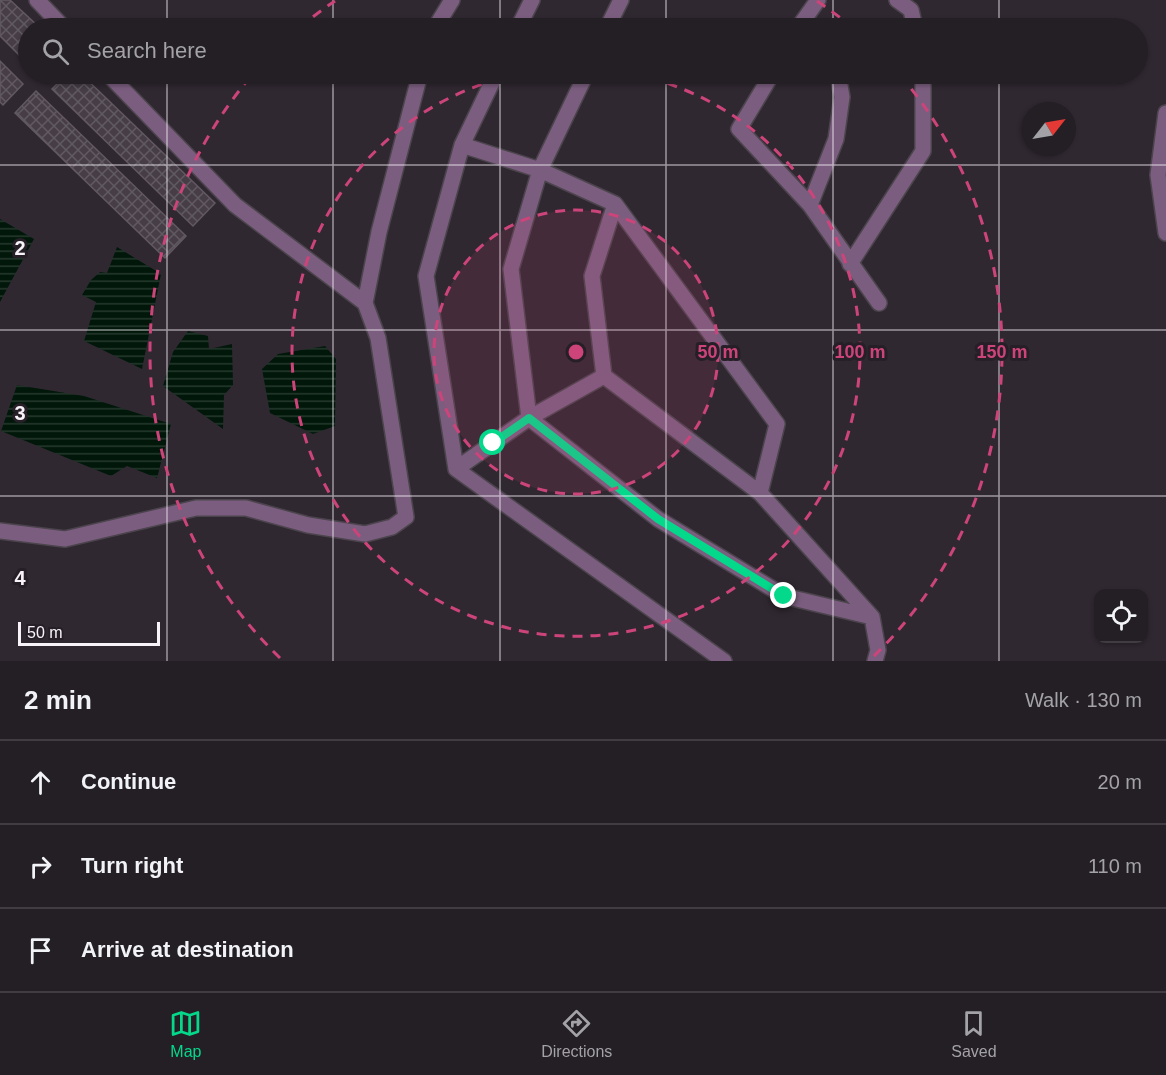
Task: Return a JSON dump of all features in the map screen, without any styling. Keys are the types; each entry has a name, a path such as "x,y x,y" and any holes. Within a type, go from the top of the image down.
{"street":[{"path":"37,0 54,18"},
{"path":"441,18 452,0"},
{"path":"523,18 532,0"},
{"path":"612,18 621,0"},
{"path":"806,18 818,0"},
{"path":"897,0 911,10 913,18"},
{"path":"118,84 235,205 365,303"},
{"path":"0,531 65,539 196,508 246,508 308,525 365,534 392,526 406,517 378,338 365,303 380,232 417,84"},
{"path":"491,84 462,145 426,276 456,469 724,661"},
{"path":"581,84 540,170 511,269 529,418 658,519 784,596 872,617"},
{"path":"766,84 739,129 810,205 879,303"},
{"path":"810,205 836,139 842,97 840,84"},
{"path":"850,264 923,151 923,84"},
{"path":"1166,113 1158,175 1166,233"},
{"path":"462,145 540,170 615,204 777,424 760,493"},
{"path":"615,204 592,276 604,376 760,493 872,617 878,650 874,661"},
{"path":"456,469 529,418 604,376"}],"shaded area":[{"path":"0,219 34,239 0,302"},
{"path":"117,247 161,274 142,369 84,341 96,302 82,295 91,280 100,272 107,273"},
{"path":"188,331 208,336 209,349 232,344 233,385 224,395 223,429 163,386 173,352"},
{"path":"325,346 336,359 335,426 313,434 270,413 262,369 278,354"},
{"path":"17,385 84,396 171,424 157,478 127,466 111,476 1,431"}],"building":[{"path":"0,0 10,0 29,18 18,18 18,54 0,36"},
{"path":"0,61 18,79 18,84 23,84 3,105 0,102"},
{"path":"57,84 91,84 215,203 193,226 52,89"},
{"path":"36,91 186,236 165,258 15,113"}],"route":[{"path":"493,443 529,418 658,519 784,596"}]}
